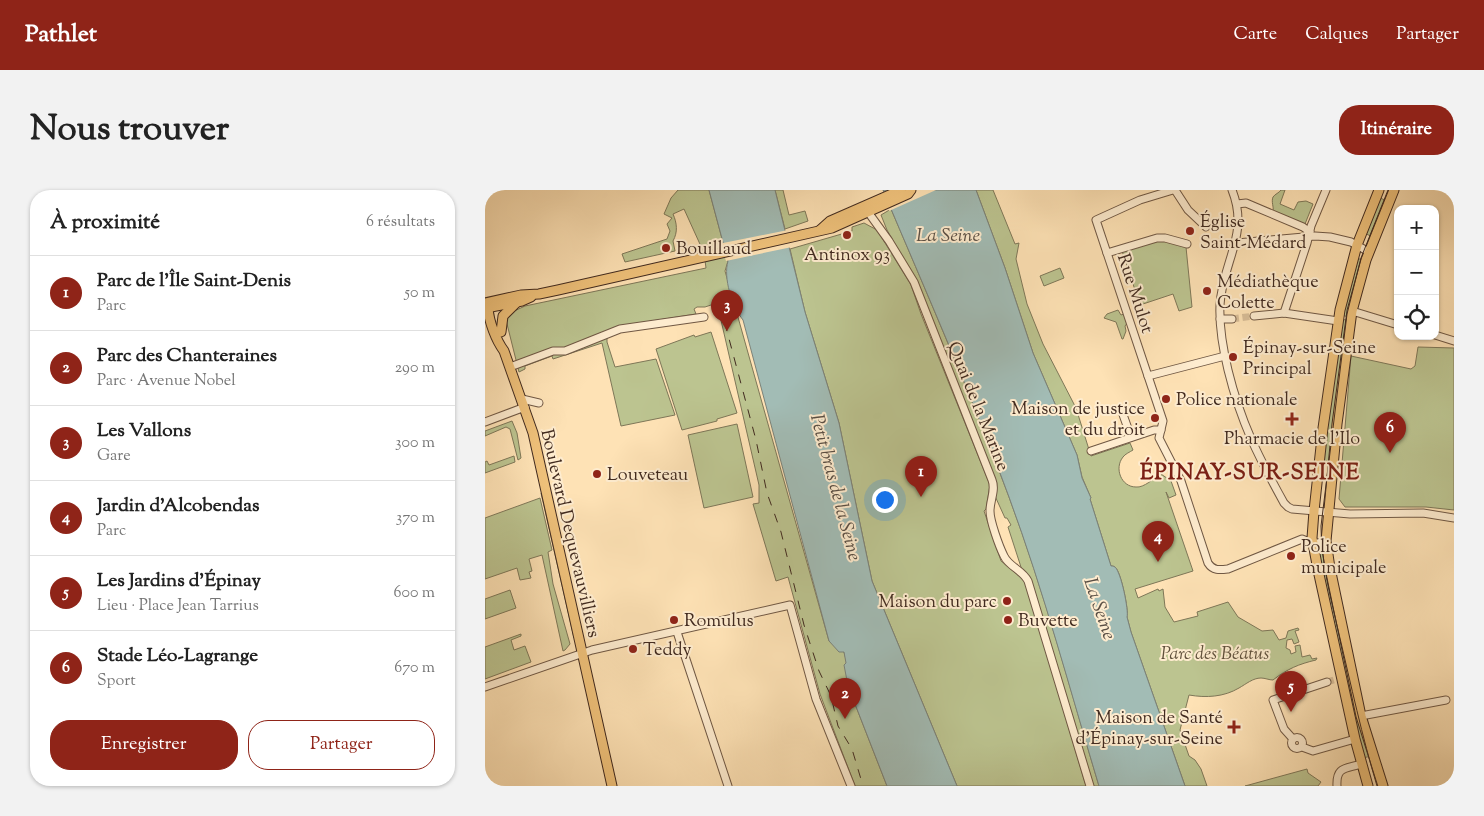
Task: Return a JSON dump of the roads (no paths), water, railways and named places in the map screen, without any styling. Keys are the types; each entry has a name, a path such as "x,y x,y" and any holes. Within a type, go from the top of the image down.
{"main road":[{"path":"486,305 516,302 539,294 832,228 901,190"},
{"path":"882,202 908,194 911,190"},
{"path":"1368,786 1340,678 1318,570 1314,544 1314,511 1338,322 1357,245 1379,190"},
{"path":"1383,786 1361,716 1326,541 1337,424 1352,312 1369,252 1394,190"},
{"path":"486,305 521,295 539,294"},
{"name":"Boulevard Dequevauvilliers","path":"501,332 503,316 516,302"},
{"name":"Boulevard Dequevauvilliers","path":"486,305 493,312 505,342 504,351"},
{"name":"Boulevard Dequevauvilliers","path":"486,305 523,403 537,448 582,653"},
{"path":"582,653 612,786"}],"street":[{"name":"Rue Mulot","path":"1174,190 1140,200 1096,220 1163,422 1159,438 1181,481 1208,563 1213,568 1219,570 1228,569 1302,539 1314,544"},
{"path":"1174,190 1188,210 1206,227"},
{"path":"1232,190 1237,204 1239,222 1237,243 1224,280 1220,319 1225,356 1240,415 1259,459 1288,507 1350,514 1423,513 1454,518"},
{"path":"1284,314 1309,234 1326,190"},
{"path":"1237,204 1245,203 1303,227 1309,234"},
{"name":"Quai de la Marine","path":"867,209 889,241 913,282 992,480 994,486 991,517 1004,556 1025,575 1028,581 1090,786"},
{"path":"1237,243 1309,234 1351,242 1369,252"},
{"path":"1107,253 1159,238 1187,244"},
{"path":"1352,312 1394,324"},
{"path":"1254,316 1284,314 1338,322"},
{"path":"510,367 553,351 565,351 620,329 704,317"},
{"path":"1220,319 1232,319"},
{"path":"1439,337 1454,341"},
{"path":"1148,376 1225,356"},
{"path":"485,422 523,403 539,403"},
{"path":"1121,409 1131,438"},
{"path":"1091,450 1154,430 1161,430"},
{"path":"1314,544 1326,541"},
{"path":"582,653 790,606 817,699 851,786"},
{"path":"677,632 728,786"},
{"name":"Boulevard Dequevauvilliers","path":"485,687 582,653"},
{"path":"1327,682 1273,700 1284,728 1293,739 1293,748 1298,749 1302,747 1313,751 1355,739"},
{"path":"1361,716 1446,700"},
{"path":"1337,786 1336,776 1338,772 1342,769 1361,764"},
{"path":"1450,786 1454,785"}],"water":[{"name":"Petit bras de la Seine","path":"709,190 775,190 805,312 839,423 872,581 957,786 887,786 848,686 844,665 846,663 844,652 839,652 829,641 743,320 735,307 730,292 727,275 728,261"},
{"name":"La Seine","path":"883,190 976,190 1005,268 1033,353 1077,455 1082,478 1091,498 1111,566 1115,567 1120,576 1131,632 1185,786 1099,786 1045,605 1009,497 964,381"}],"tunnel":[{"path":"1232,319 1254,316"},
{"path":"1327,682 1337,679"}],"tram line":[{"path":"1377,786 1366,748 1330,594 1321,540 1321,526 1347,314 1361,258 1388,190"}],"railway":[{"path":"720,305 756,440 767,493 781,532 804,625 819,671 831,696 838,726 852,749 863,786"}],"place":[{"name":"Église Saint-Médard","path":"1190,231"},
{"name":"Antinox 93","path":"847,235"},
{"name":"Bouillaud","path":"666,248"},
{"name":"Médiathèque Colette","path":"1207,291"},
{"name":"Les Vallons","path":"727,331"},
{"name":"Épinay-sur-Seine Principal","path":"1233,357"},
{"name":"Police nationale","path":"1166,399"},
{"name":"Maison de justice et du droit","path":"1155,418"},
{"name":"Pharmacie de l'Ilo","path":"1292,419"},
{"name":"Stade Léo-Lagrange","path":"1390,453"},
{"name":"Louveteau","path":"597,474"},
{"name":"Parc de l'Île Saint-Denis","path":"921,497"},
{"name":"Police municipale","path":"1291,556"},
{"name":"Jardin d'Alcobendas","path":"1158,562"},
{"name":"Maison du parc","path":"1007,601"},
{"name":"Romulus","path":"674,620"},
{"name":"Buvette","path":"1008,620"},
{"name":"Teddy","path":"633,649"},
{"name":"Les Jardins d'Épinay","path":"1291,712"},
{"name":"Parc des Chanteraines","path":"845,719"},
{"name":"Maison de Santé d'Épinay-sur-Seine","path":"1234,727"}],"district":[{"name":"ÉPINAY-SUR-SEINE","path":"1250,471"}],"park label":[{"name":"Parc des Béatus","path":"1215,653"}]}
